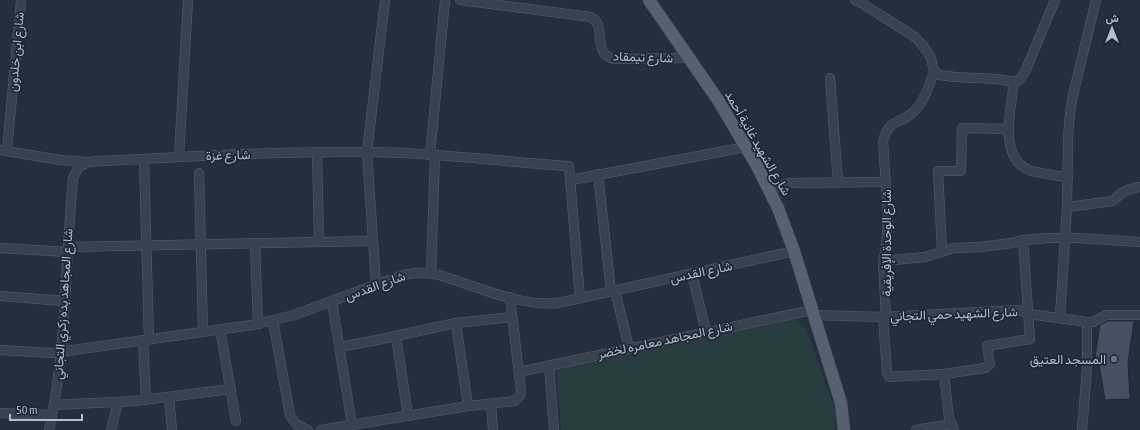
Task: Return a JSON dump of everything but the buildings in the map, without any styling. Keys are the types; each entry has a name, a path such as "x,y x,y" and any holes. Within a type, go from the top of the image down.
{"main road":[{"name":"شارع الشهيد غانية أحمد","path":"649,0 718,100 769,188 781,215 813,312 841,403 844,430"}],"street":[{"name":"شارع ابن خلدون","path":"3,151 21,0"},
{"path":"179,156 188,0"},
{"path":"376,285 367,152 385,0"},
{"path":"431,273 432,155 445,0"},
{"name":"شارع تيمقاد","path":"460,0 592,17 598,24 602,49 606,56 613,59 688,58"},
{"path":"858,1 915,37 931,58 934,71 939,75 997,79 1014,82 1019,80 1025,72 1055,0"},
{"path":"1060,318 1067,207 1068,139 1073,95 1096,0"},
{"name":"شارع الوحدة الإفريقية","path":"934,71 931,82 917,109 910,115 895,122 886,130 883,141 888,234 883,261 884,317 887,372 889,378 944,374"},
{"path":"830,78 838,182"},
{"path":"1014,82 1009,129 1009,143 1011,152 1016,160 1031,171 1068,178"},
{"path":"942,252 938,171 961,171 962,128 1009,129"},
{"path":"580,298 571,180 746,147"},
{"name":"شارع غزة","path":"3,151 60,160 88,162 179,156 317,153 367,152 432,155 569,166 571,180"},
{"path":"317,153 319,242"},
{"path":"144,159 146,245 146,400"},
{"path":"60,160 67,168 72,178"},
{"path":"72,178 78,168 88,162"},
{"path":"199,173 203,332"},
{"path":"598,174 613,291 629,348"},
{"name":"شارع المجاهد بده زكري التجاني","path":"49,430 61,351 72,178"},
{"path":"769,188 789,183 886,182"},
{"path":"1067,207 1114,201 1123,192 1140,187"},
{"path":"883,261 925,257 954,248 980,247 1023,240 1064,237 1140,242"},
{"path":"916,430 953,427 949,418 944,374 985,368 990,364 987,346 1030,340 1023,240"},
{"path":"0,248 68,250 146,245 373,241"},
{"path":"254,243 258,324"},
{"name":"شارع القدس","path":"0,350 52,353 258,324 294,315 405,274 413,273 431,273 538,304 558,303 794,252"},
{"path":"692,274 706,332"},
{"path":"0,296 65,301"},
{"path":"321,430 468,406 512,402 518,398 521,391 510,297"},
{"path":"332,302 352,425"},
{"name":"شارع الشهيد حمي التجاني","path":"813,312 884,317 1019,310 1029,314 1087,322 1097,320 1106,315 1140,315"},
{"name":"شارع المجاهد معامره لخضر","path":"519,372 706,332 813,312"},
{"path":"339,347 456,323 512,317"},
{"path":"273,321 290,415 296,424 308,430"},
{"path":"1082,430 1087,369 1087,322"},
{"path":"456,323 468,406"},
{"path":"220,329 236,421"},
{"path":"396,336 408,416"},
{"path":"549,365 554,430"},
{"path":"54,405 146,400 231,389"},
{"path":"170,397 172,430"},
{"path":"110,430 118,402"},
{"path":"490,404 493,430"},
{"path":"0,413 52,415"}],"green space":[{"path":"795,319 806,328 837,415 834,430 561,430 556,369"}],"place":[{"name":"المسجد العتيق","path":"1114,359"}]}
